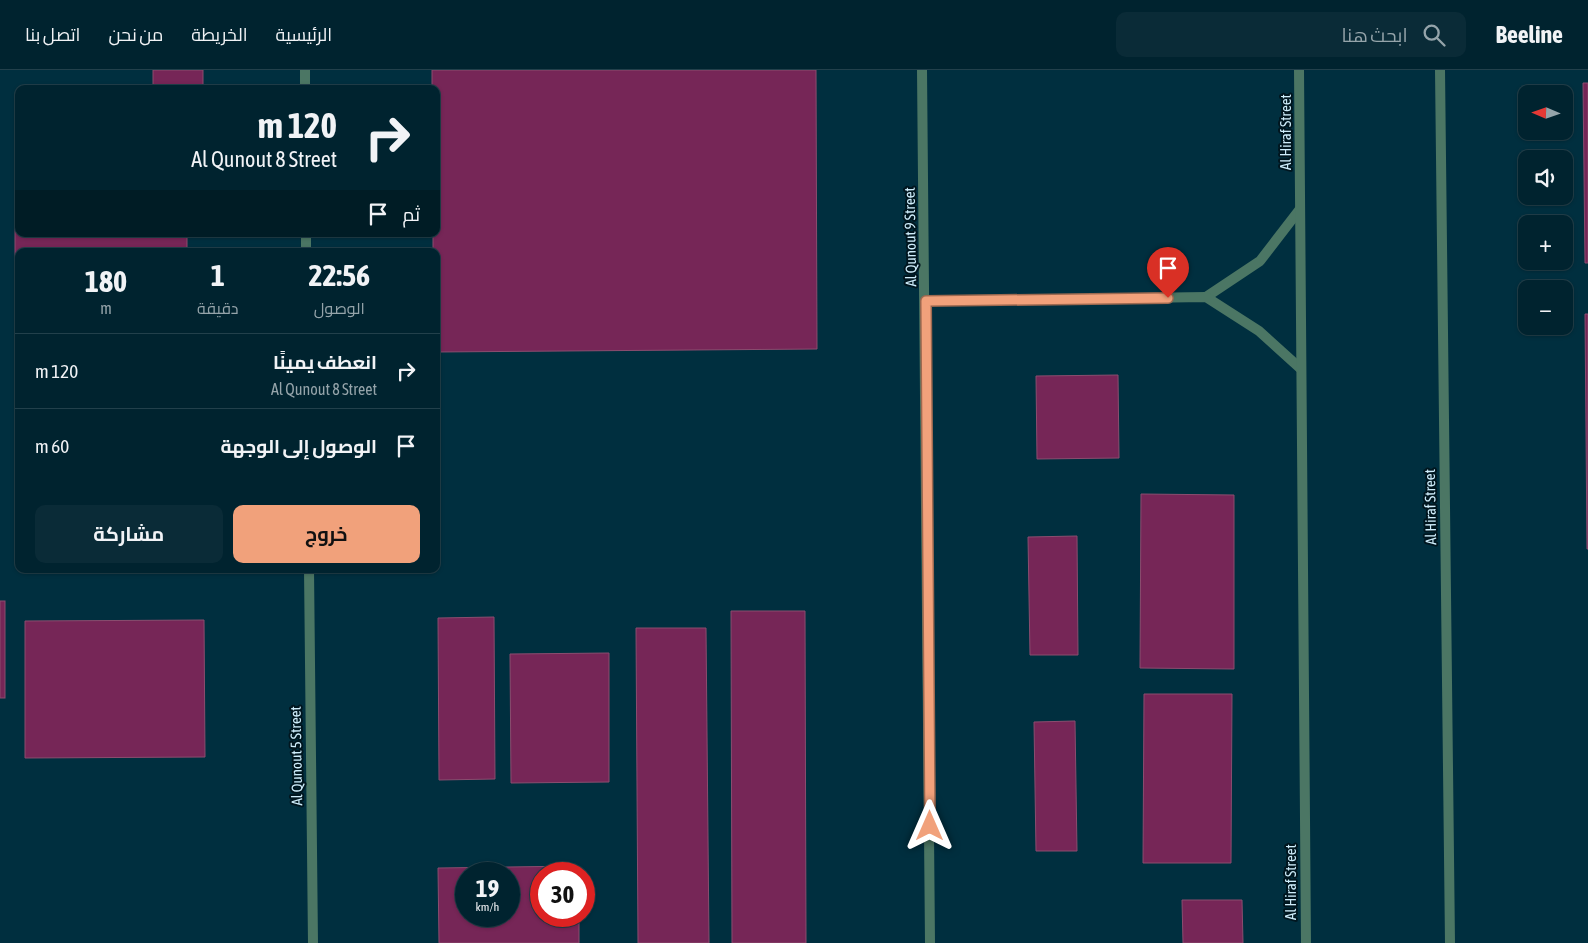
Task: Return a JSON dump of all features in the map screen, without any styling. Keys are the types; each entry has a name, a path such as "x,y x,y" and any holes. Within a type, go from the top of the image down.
{"street":[{"path":"304,70 305,85"},
{"name":"Al Qunout 9 Street","path":"922,70 926,301 930,943"},
{"name":"Al Hiraf Street","path":"1299,70 1306,943"},
{"name":"Al Hiraf Street","path":"1440,70 1450,943"},
{"path":"926,301 1206,297 1260,260 1300,209"},
{"path":"1206,297 1258,331 1301,369"},
{"name":"Al Qunout 5 Street","path":"309,573 313,943"}],"building":[{"path":"153,70 203,70 203,85 153,85"},
{"path":"432,70 816,70 817,349 440,352 440,248 433,248 433,237 440,237 440,85 432,85"},
{"path":"1583,83 1588,83 1588,263 1585,263"},
{"path":"15,237 187,237 187,248 15,248"},
{"path":"1585,314 1588,314 1588,549 1587,549"},
{"path":"1118,375 1119,458 1037,459 1036,376"},
{"path":"1141,494 1234,495 1234,669 1140,668"},
{"path":"1077,536 1078,655 1030,655 1028,537"},
{"path":"0,601 5,601 5,698 0,698"},
{"path":"731,611 805,611 806,943 732,943"},
{"path":"494,617 495,779 439,780 438,618"},
{"path":"204,620 205,757 25,758 25,621"},
{"path":"636,628 706,628 709,943 638,943"},
{"path":"609,653 609,782 511,783 510,654"},
{"path":"1144,694 1232,694 1231,863 1143,863"},
{"path":"1075,721 1077,851 1036,851 1034,722"},
{"path":"520,867 530,867 530,927 579,927 579,943 439,943 438,868 455,868 455,927 520,927"},
{"path":"1182,900 1242,900 1243,943 1183,943"}],"route":[{"path":"930,826 926,301 1168,298"}]}
